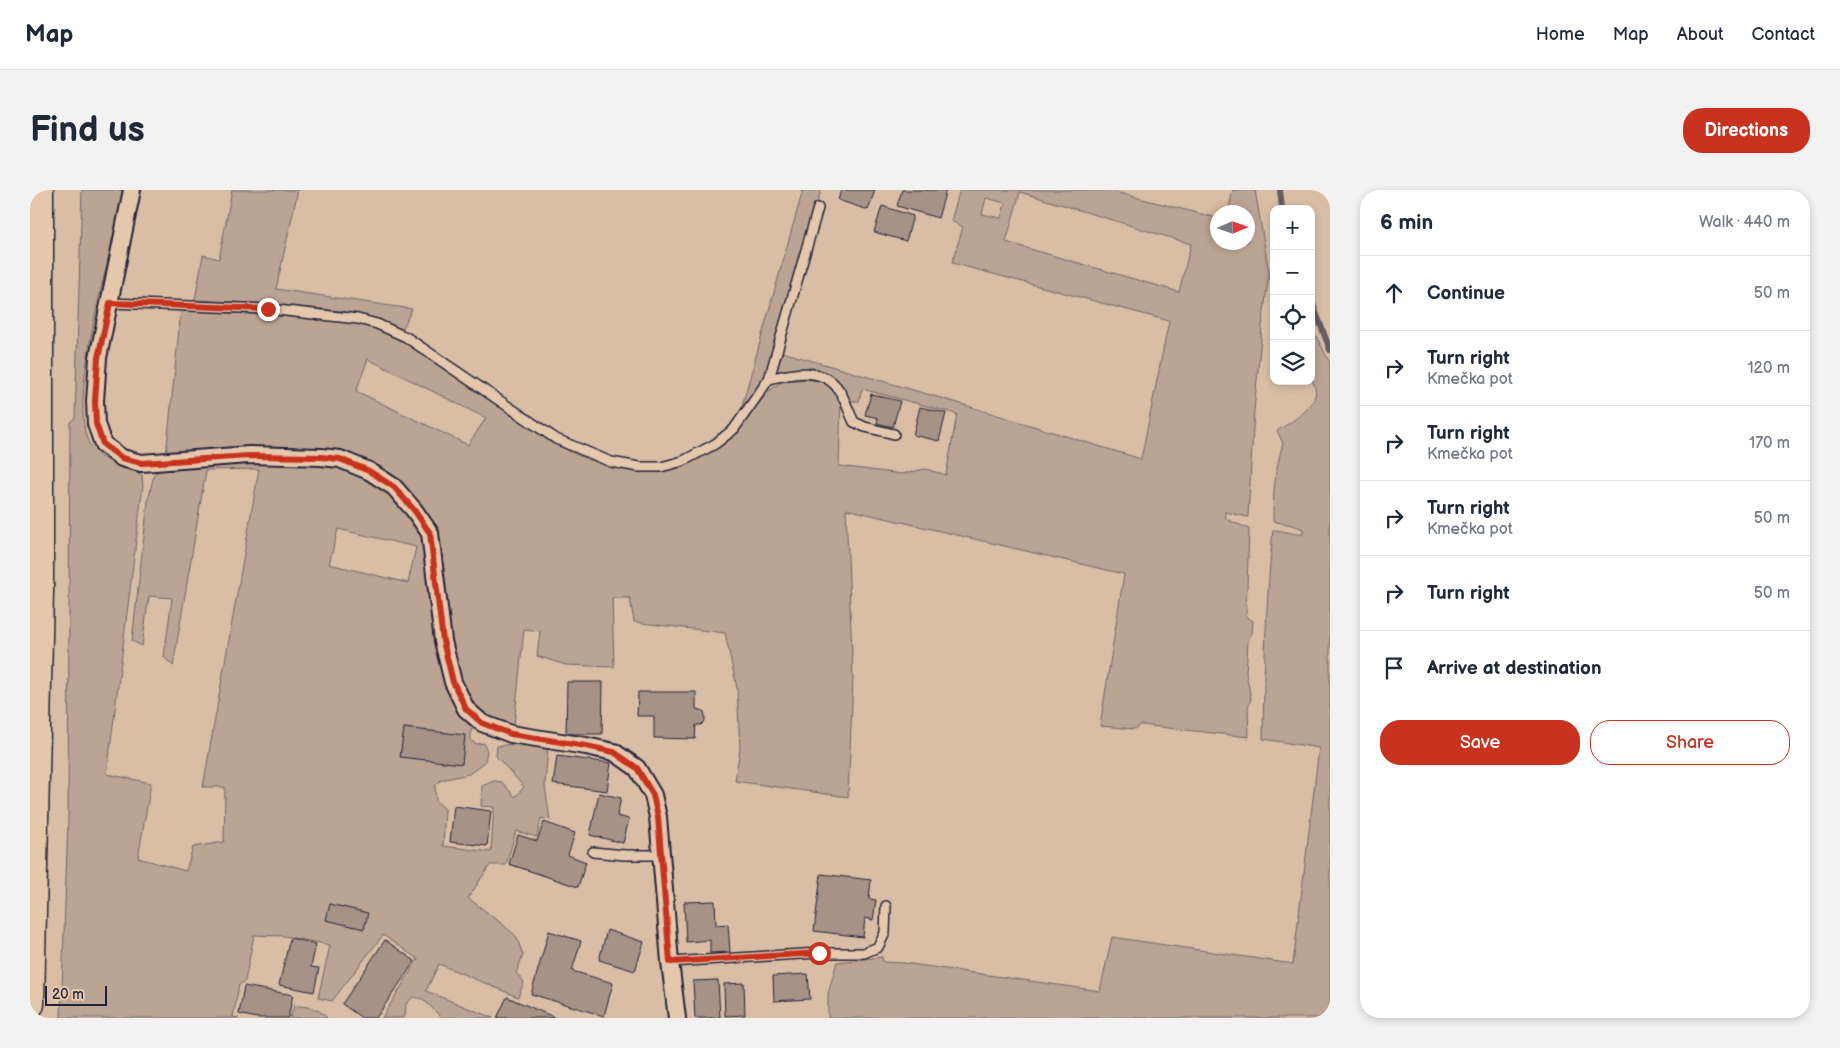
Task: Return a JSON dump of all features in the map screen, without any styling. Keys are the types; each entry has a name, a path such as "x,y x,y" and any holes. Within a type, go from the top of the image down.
{"highway":[{"path":"30,1004 39,591 39,190"}],"street":[{"path":"132,190 98,358 95,401 96,424 103,444 122,458 142,463 249,456 340,459 369,471 394,487 414,510 430,533 443,641 453,682 466,709 482,723 511,734 614,752 637,768 653,795 658,817 670,962 677,1018"}],"lane":[{"path":"110,303 268,309 358,319 377,324 406,337 556,439 611,462 639,467 661,467 683,461 715,444 734,429 769,379 818,208"},
{"path":"769,379 787,374 809,372 827,378 839,389 854,422 894,434"},
{"path":"593,852 625,855 662,855"},
{"path":"670,962 819,953 864,953 878,948 885,933 886,906"}],"shaded area":[{"path":"82,190 124,190 92,329 83,401 85,429 92,448 110,462 142,475 143,485 107,774 151,783 138,858 186,871 193,847 224,842 225,787 203,787 259,469 206,470 173,666 164,657 172,598 149,596 142,646 132,641 148,501 154,474 166,467 296,460 323,463 352,471 371,480 391,494 407,511 420,533 425,551 435,642 448,690 460,710 477,727 471,730 471,741 477,744 484,743 487,751 485,762 469,774 441,780 435,786 436,801 445,809 443,846 491,852 494,807 481,806 482,786 494,781 502,782 515,797 524,787 496,756 497,746 513,744 514,739 548,745 545,786 550,820 541,818 537,837 516,831 506,865 490,865 468,898 516,936 523,955 516,973 524,982 518,997 439,964 426,991 493,1018 442,1018 423,999 413,997 406,1004 405,1016 402,1018 382,1018 418,959 383,935 332,1001 318,998 330,945 284,936 254,935 245,981 239,985 233,1017 239,1018 61,1018 68,820 70,422 75,418","holes":["338,529 416,547 408,583 329,564"]},
{"path":"232,190 298,190 276,289 412,309 402,330 379,319 342,311 270,304 195,300 203,255 219,259"},
{"path":"803,190 821,190 771,363 757,391 740,413"},
{"path":"960,190 1107,190 1210,216 1210,250 1255,250 1255,205 1230,205 1233,190 1255,190 1269,273 1254,411 1248,517 1225,512 1226,519 1249,529 1246,616 1253,621 1252,633 1248,641 1246,672 1251,699 1248,708 1249,737 1141,725 1135,729 1100,726 1124,574 846,509 853,679 848,797 735,781 740,749 737,688 725,633 634,622 630,598 612,598 614,667 566,665 537,656 540,631 524,629 514,725 504,726 480,715 470,703 457,679 449,646 437,545 372,465 205,450 193,450 166,455 181,310 334,319 371,326 404,340 551,441 579,456 610,466 684,465 724,444 768,392 781,382 806,379 823,382 829,386 841,402 839,466 902,474 925,469 946,475 957,414 862,389 859,401 850,401 837,381 829,375 810,370 776,372 782,352 1141,459 1169,321 952,263 963,227 951,221","holes":["1020,192 1191,244 1179,292 1006,242","986,198 1005,203 1001,218 982,214","368,359 486,418 468,445 356,391"]},
{"path":"1315,334 1330,363 1330,1018 828,1018 828,994 837,962 882,957 883,962 904,963 1100,991 1112,937 1293,964 1319,748 1263,739 1267,608 1273,530 1303,534 1303,529 1299,527 1273,521 1275,482 1283,443 1277,431 1306,410 1315,396"},
{"path":"294,1006 312,1008 320,1011 327,1018 290,1018"}],"building":[{"path":"841,190 875,190 868,210 838,200"},
{"path":"902,190 946,190 938,218 897,206"},
{"path":"882,206 913,216 906,241 874,232"},
{"path":"871,394 900,401 893,427 877,423 878,418 865,415"},
{"path":"920,407 946,413 939,441 913,435"},
{"path":"567,682 603,682 602,734 566,734"},
{"path":"638,692 696,692 696,709 704,711 705,721 701,725 696,725 695,739 654,738 654,716 637,716"},
{"path":"404,728 465,735 462,764 400,757"},
{"path":"557,756 611,763 607,791 553,784"},
{"path":"599,793 621,798 617,816 629,819 623,843 590,835"},
{"path":"454,806 491,811 487,846 450,842"},
{"path":"544,822 575,833 568,855 586,862 578,887 509,864 518,835 537,841"},
{"path":"821,874 871,880 869,899 876,900 873,920 865,918 863,937 814,931"},
{"path":"715,901 716,925 728,924 730,952 710,953 710,940 686,942 684,902"},
{"path":"330,904 368,913 364,929 326,920"},
{"path":"607,930 644,942 635,971 599,960"},
{"path":"549,931 581,941 572,971 613,983 604,1016 531,994"},
{"path":"290,938 316,944 311,967 319,968 314,992 279,985"},
{"path":"385,940 415,961 376,1018 362,1018 342,1004"},
{"path":"808,974 810,999 774,1001 773,976"},
{"path":"718,980 720,1018 695,1018 693,981"},
{"path":"744,983 745,1015 725,1016 724,984"},
{"path":"244,986 293,995 288,1018 257,1018 239,1014"},
{"path":"507,997 556,1018 497,1018"}],"waterway":[{"path":"1280,190 1282,205"},
{"path":"1315,310 1330,350"}],"route":[{"path":"268,309 110,303 98,358 95,401 96,424 103,444 122,458 142,463 249,456 340,459 369,471 394,487 414,510 430,533 443,641 453,682 466,709 482,723 511,734 614,752 637,768 653,795 658,817 662,855 670,962 819,953"}]}
